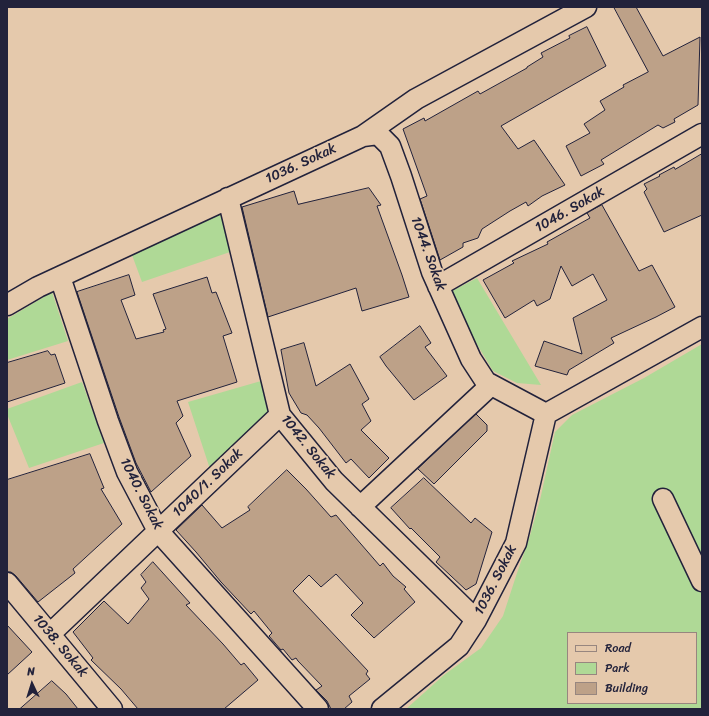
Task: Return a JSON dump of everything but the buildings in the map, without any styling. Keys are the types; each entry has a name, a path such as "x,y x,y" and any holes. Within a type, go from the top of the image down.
{"street":[{"name":"1036. Sokak","path":"7,306 38,287 363,136 416,99 586,7"},
{"name":"1044. Sokak","path":"363,136 378,134 390,146 432,272 471,359 486,382 546,414"},
{"name":"1046. Sokak","path":"438,286 702,134"},
{"name":"1042. Sokak","path":"228,198 280,415 334,481 476,620"},
{"name":"1040. Sokak","path":"60,277 108,421 127,472 158,531 318,709"},
{"path":"546,414 702,327"},
{"path":"360,507 492,385"},
{"name":"1036. Sokak","path":"382,709 459,646 476,620 516,543 546,414"},
{"name":"1040/1. Sokak","path":"50,634 280,415"},
{"path":"663,499 702,580"},
{"name":"1038. Sokak","path":"7,584 112,709"}],"green space":[{"path":"221,212 230,252 142,282 132,255"},
{"path":"477,278 541,385 517,383 493,371 469,331 452,291"},
{"path":"52,292 68,341 7,360 7,319"},
{"path":"702,344 702,709 406,709 444,675 481,648 503,616 529,539 540,500 555,432 572,415 644,378"},
{"path":"261,381 268,414 210,469 188,402"},
{"path":"82,382 104,443 29,468 7,414 7,409"}]}
